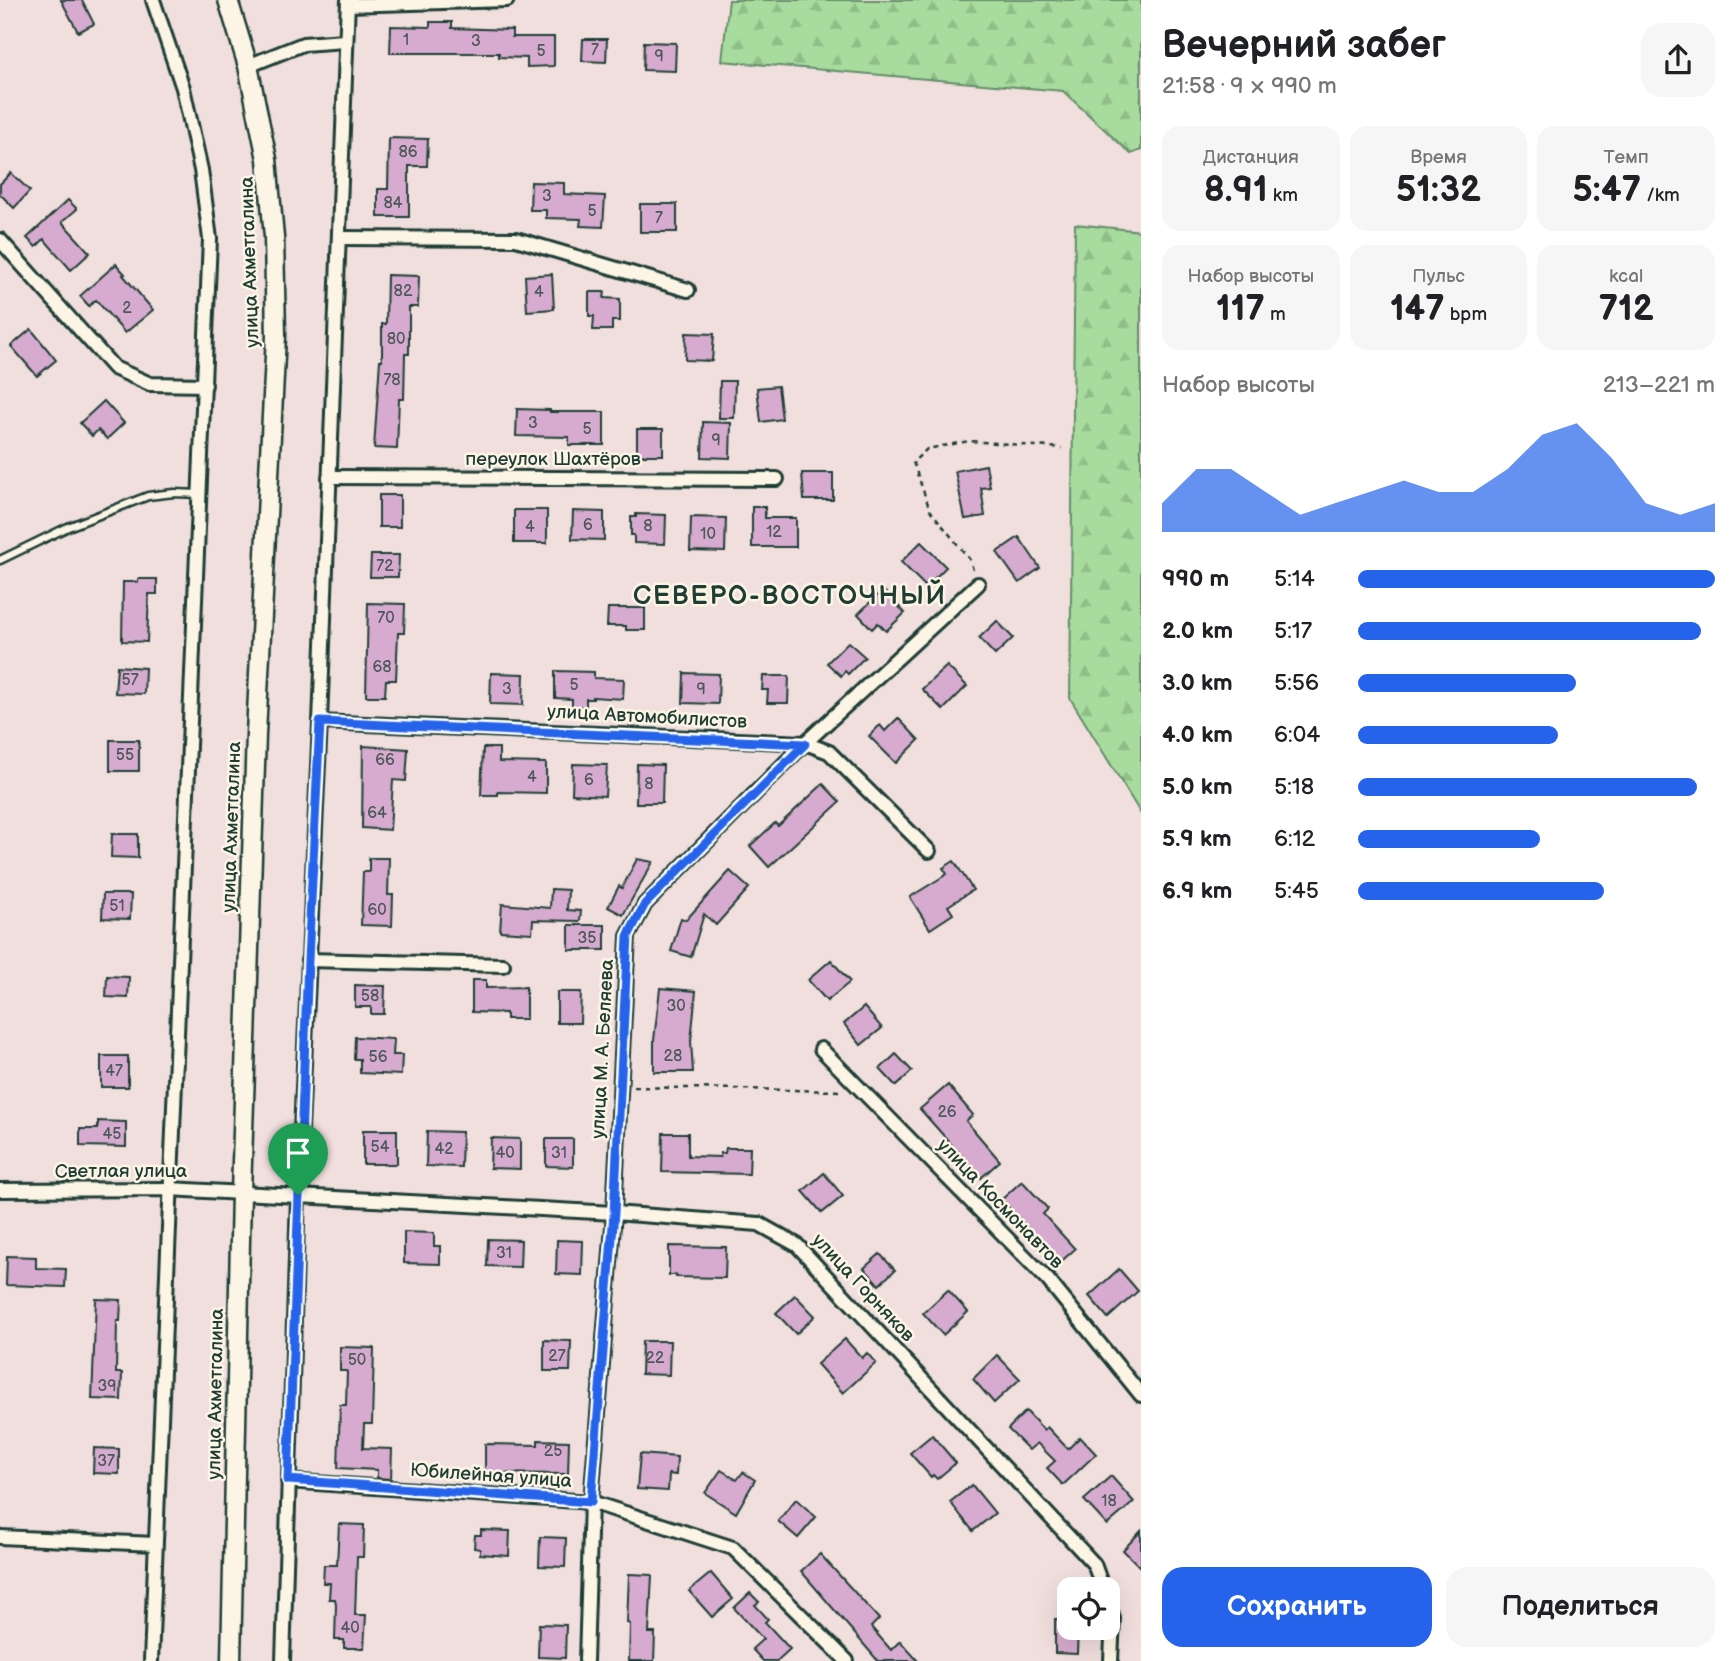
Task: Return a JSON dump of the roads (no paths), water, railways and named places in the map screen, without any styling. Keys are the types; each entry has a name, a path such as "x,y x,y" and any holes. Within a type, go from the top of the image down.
{"main road":[{"name":"улица Ахметгалина","path":"228,0 248,66 267,159 274,237 276,336 256,734 241,1193 231,1661"}],"street":[{"path":"151,1661 210,239 201,170 183,88 153,0"},
{"path":"283,1661 298,1195 320,722 348,3 507,0"},
{"path":"248,66 303,44 345,41"},
{"path":"340,237 516,239 688,290"},
{"path":"0,240 114,368 150,384 205,385"},
{"name":"переулок Шахтёров","path":"329,477 777,479"},
{"name":"улица М. А. Беляева","path":"586,1661 591,1502 614,1213 628,936 645,904 805,744 978,584"},
{"name":"улица Автомобилистов","path":"320,722 805,744 829,752 929,851"},
{"path":"308,960 503,965"},
{"name":"улица Космонавтов","path":"821,1049 1048,1280 1141,1395"},
{"name":"Светлая улица","path":"0,1190 169,1189 241,1193"},
{"name":"улица Горняков","path":"241,1193 614,1213 759,1224 797,1245 1094,1564 1099,1577"},
{"name":"Юбилейная улица","path":"288,1480 591,1502 733,1548 847,1661"},
{"path":"0,1537 155,1544"},
{"path":"1111,1661 1112,1640"}],"lane":[{"path":"0,560 68,527 148,496 200,494"}],"district":[{"name":"СЕВЕРО-ВОСТОЧНЫЙ","path":"790,596"}]}
